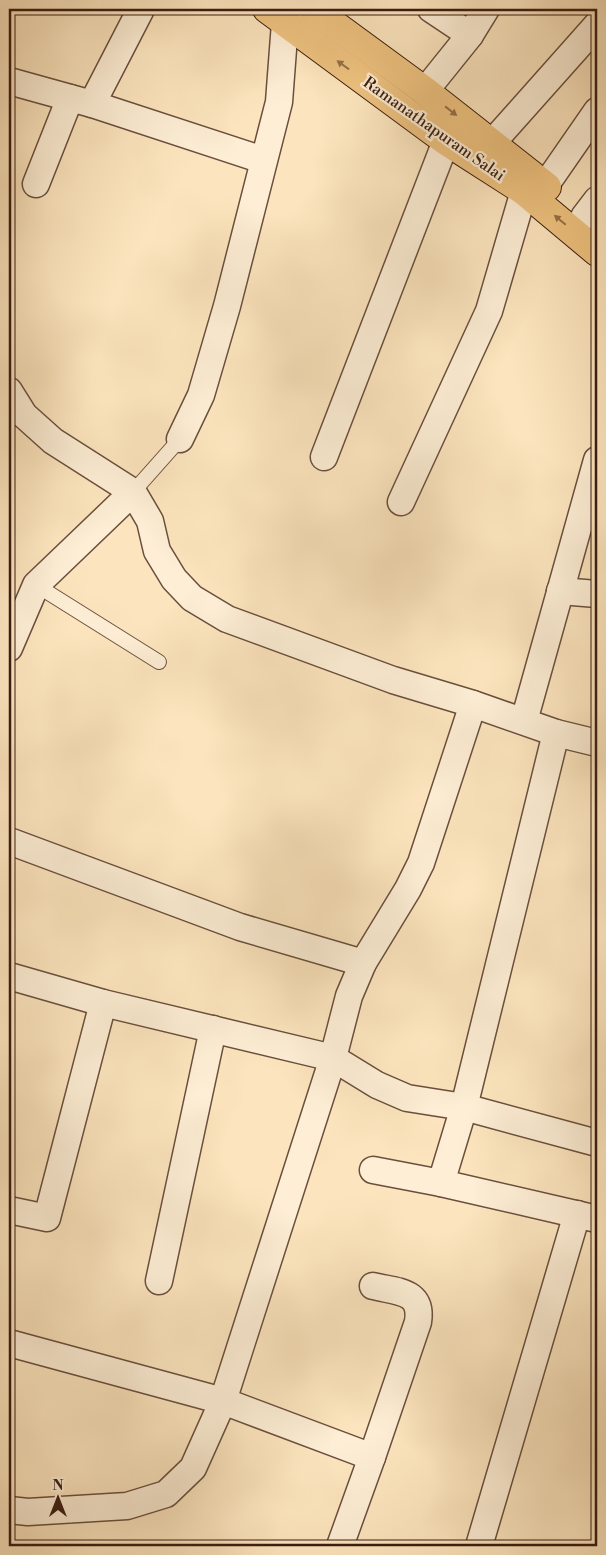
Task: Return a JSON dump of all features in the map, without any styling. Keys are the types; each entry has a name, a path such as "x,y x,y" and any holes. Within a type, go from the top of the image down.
{"highway":[{"name":"Ramanathapuram Salai","path":"313,9 492,143 597,252"},
{"name":"Ramanathapuram Salai","path":"281,13 446,141 535,188 593,215"}],"street":[{"path":"36,184 81,101 141,9"},
{"path":"431,9 470,35"},
{"path":"424,91 470,35 486,9"},
{"path":"180,439 201,395 227,306 279,102 281,13"},
{"path":"492,143 597,25"},
{"path":"9,81 81,101 263,160"},
{"path":"401,502 489,311 535,188 597,110"},
{"path":"324,456 446,141"},
{"path":"9,391 24,415 53,441 133,492 150,521 158,551 174,579 192,598 227,619 393,680 473,704 556,733 597,743"},
{"path":"524,721 597,460"},
{"path":"9,648 36,585 133,492"},
{"path":"560,591 597,594"},
{"path":"9,1510 28,1512 127,1506 166,1494 193,1468 223,1401 362,963 408,889 421,863 473,704"},
{"path":"441,1183 464,1107 556,733"},
{"path":"9,841 240,927 362,963"},
{"path":"9,976 103,1003 333,1058 377,1085 407,1098 464,1107 597,1143"},
{"path":"9,1210 46,1218 103,1003"},
{"path":"159,1281 213,1029"},
{"path":"373,1170 441,1183 587,1216 479,1546"},
{"path":"340,1546 418,1322 418,1304 413,1297 373,1286"},
{"path":"9,1343 223,1401 372,1458"}],"lane":[{"path":"133,492 180,439"},
{"path":"36,585 159,662"}]}
